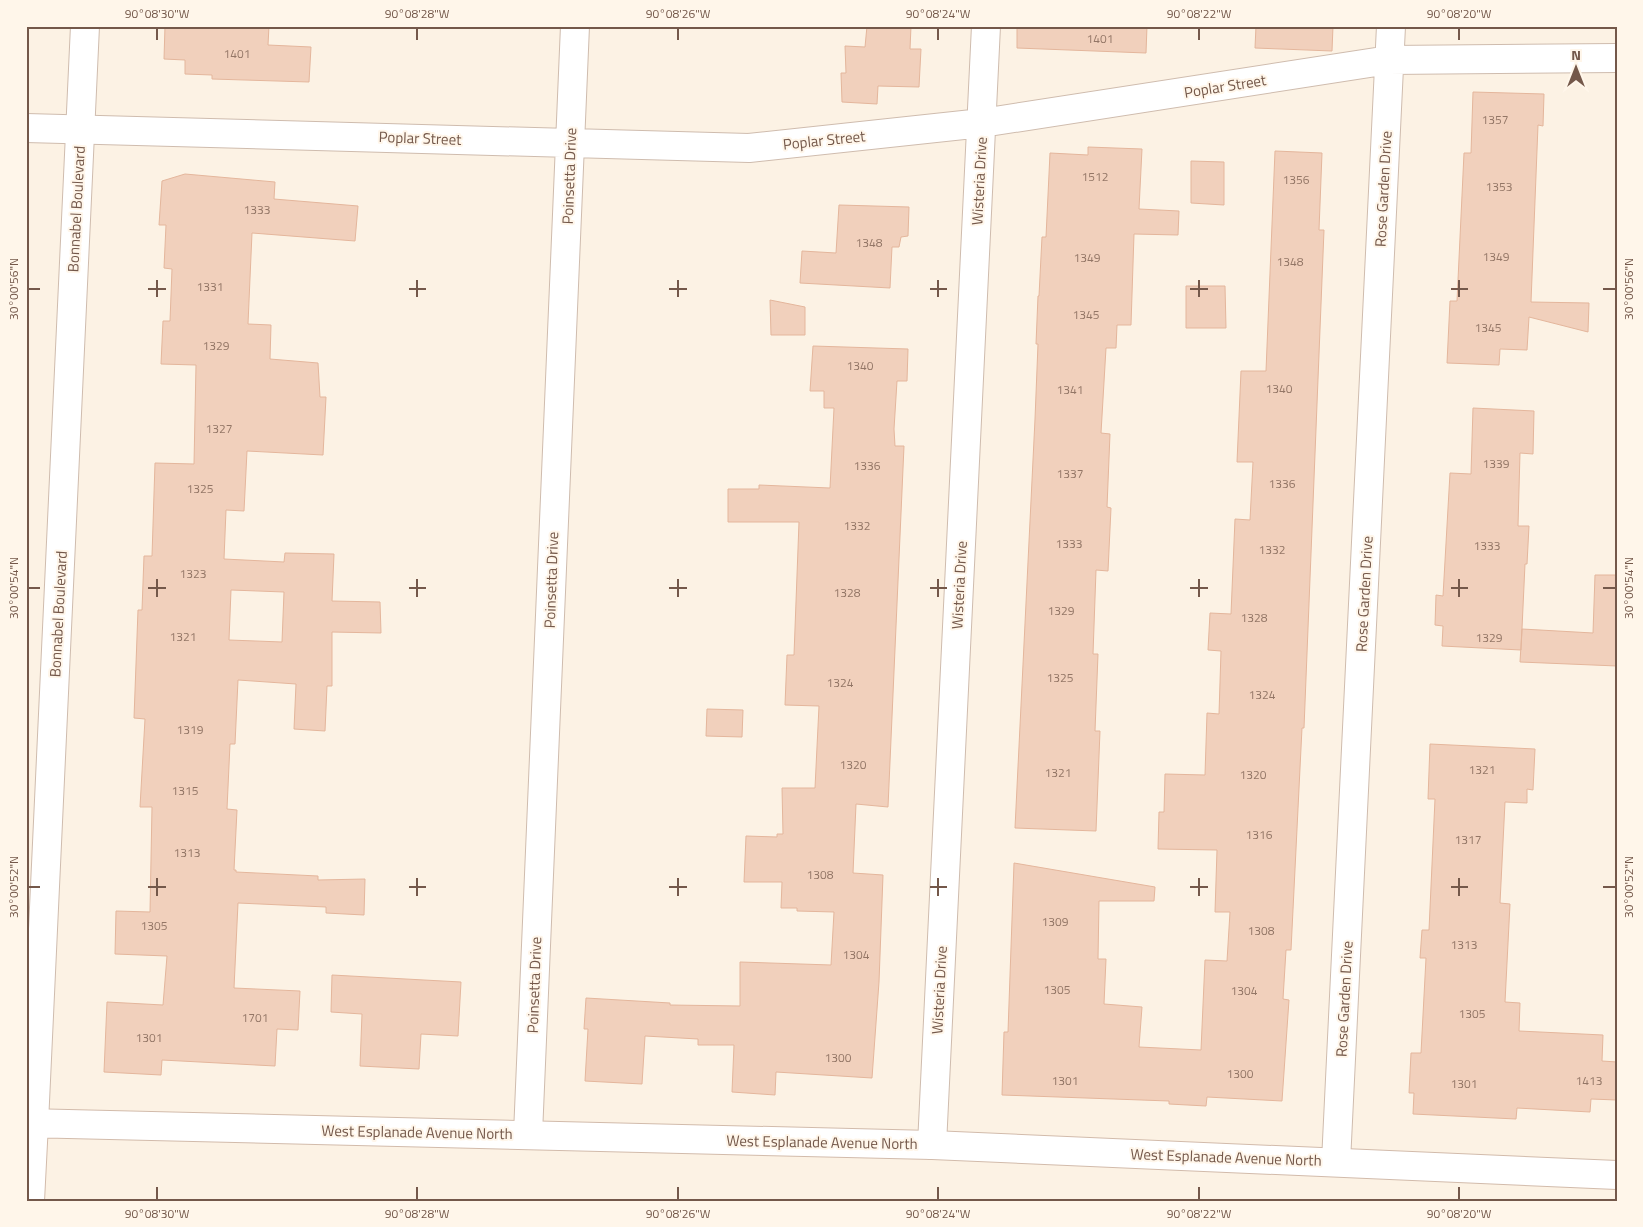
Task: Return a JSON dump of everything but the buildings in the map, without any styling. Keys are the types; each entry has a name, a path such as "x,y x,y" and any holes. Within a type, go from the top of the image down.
{"street":[{"name":"Bonnabel Boulevard","path":"30,1201 30,1123 85,26"},
{"name":"Poinsetta Drive","path":"528,1134 575,26"},
{"name":"Wisteria Drive","path":"932,1144 986,26"},
{"name":"Rose Garden Drive","path":"1336,1162 1391,26"},
{"name":"Poplar Street","path":"26,128 749,148 982,123 1390,60 1617,58"},
{"name":"West Esplanade Avenue North","path":"30,1123 932,1144 1617,1175"}]}
